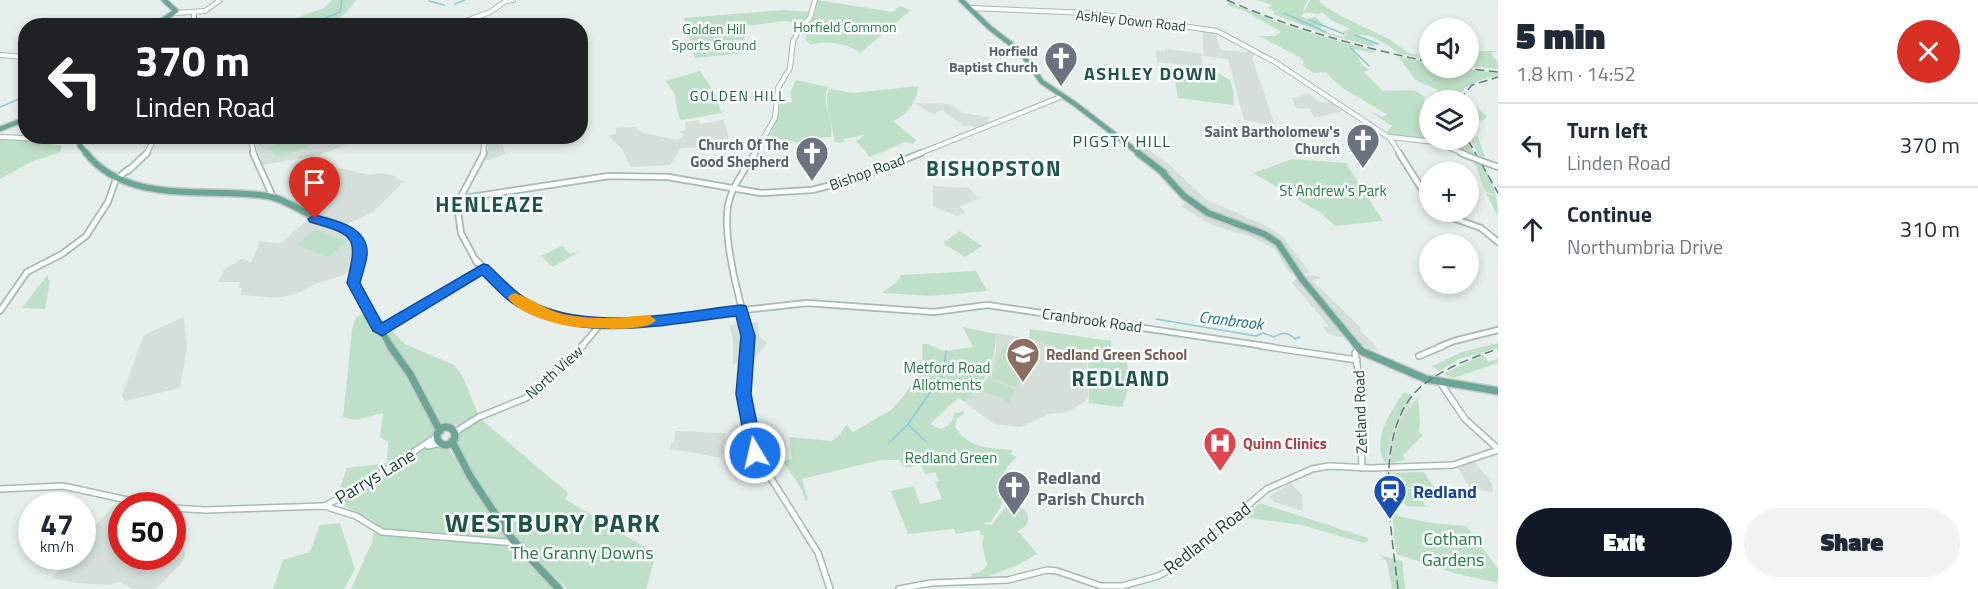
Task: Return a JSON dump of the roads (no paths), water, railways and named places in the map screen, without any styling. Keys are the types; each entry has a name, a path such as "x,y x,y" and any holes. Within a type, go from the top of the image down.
{"main road":[{"path":"164,0 175,8 175,13"},
{"path":"167,18 175,13 194,13 205,10 220,0"},
{"path":"473,18 496,9 507,0"},
{"path":"815,0 814,11 793,41 788,73 778,88 775,118 733,190 727,219 735,282 748,336 743,394 755,453 818,553 830,589"},
{"path":"961,0 1021,52 1039,79 1162,172 1177,188 1208,213 1269,236 1284,249 1304,280 1358,350 1409,372 1443,382 1498,391"},
{"name":"Ashley Down Road","path":"970,8 1090,13 1217,31 1275,62 1390,137"},
{"path":"194,13 194,18"},
{"path":"0,55 18,56"},
{"name":"Bishop Road","path":"458,199 609,176 668,177 733,190 777,193 833,186 1062,96"},
{"path":"4,136 0,129 18,122"},
{"path":"1390,137 1434,142 1498,167"},
{"path":"1390,137 1419,184"},
{"path":"82,144 92,161 129,183 167,191 225,192 261,196 280,201 316,218 344,227 358,242 360,254 354,282 430,410 443,437 459,456 510,541 559,589"},
{"path":"0,310 27,272 62,254 86,236 108,202 113,186 146,154 152,144"},
{"path":"252,144 272,194 280,201"},
{"path":"458,199 485,152 484,144"},
{"path":"261,196 272,194"},
{"name":"Cranbrook Road","path":"458,199 461,233 469,251 483,269 506,291 536,310 563,319 601,324 826,303 934,312 987,305 1358,350"},
{"path":"1463,222 1481,228 1498,242"},
{"path":"380,328 483,269"},
{"name":"North View","path":"454,431 526,398 585,344 601,324"},
{"path":"1419,356 1454,341 1498,330"},
{"name":"Zetland Road","path":"1358,350 1362,468"},
{"path":"1430,378 1444,390 1465,419 1498,449"},
{"path":"1443,382 1444,390"},
{"path":"443,437 454,431"},
{"path":"443,437 454,431"},
{"name":"Parrys Lane","path":"324,506 341,499 394,463 443,437"},
{"name":"Redland Road","path":"899,589 997,581 1052,570 1101,586 1122,586 1158,576 1177,566 1209,536 1240,514 1276,483 1312,469 1329,466 1362,468 1453,465 1498,449"},
{"path":"0,489 61,487 108,496"},
{"name":"Parrys Lane","path":"186,508 324,506 356,516 382,532 510,541"}],"waterway":[{"path":"326,18 340,12 342,0"},
{"path":"455,4 465,0"},
{"path":"429,1 444,5"},
{"path":"1284,13 1326,32"},
{"path":"1309,20 1344,34"},
{"path":"1355,35 1378,44"},
{"path":"1350,47 1369,66"},
{"path":"0,107 18,99"},
{"name":"Cranbrook","path":"1156,319 1256,336 1263,333 1274,337 1280,334 1290,335 1295,339 1300,337"},
{"path":"889,443 908,424 943,374 946,351"},
{"path":"909,425 925,441"}],"railway":[{"path":"1227,0 1276,20 1327,36 1419,59"},
{"path":"1479,70 1498,72"},
{"path":"1468,90 1472,85 1498,77"},
{"path":"1474,150 1498,193"},
{"path":"1398,589 1388,481 1390,452 1396,426 1407,403 1424,384 1460,364 1498,349"}],"place":[{"name":"Horfield Baptist Church","path":"1061,87"},
{"name":"Saint Bartholomew's Church","path":"1363,169"},
{"name":"Church Of The Good Shepherd","path":"812,182"},
{"name":"Redland Green School","path":"1023,383"},
{"name":"Quinn Clinics","path":"1220,472"},
{"name":"Redland Parish Church","path":"1014,516"},
{"name":"Redland","path":"1390,520"}],"district":[{"name":"ASHLEY DOWN","path":"1151,73"},
{"name":"GOLDEN HILL","path":"738,95"},
{"name":"PIGSTY HILL","path":"1122,141"},
{"name":"BISHOPSTON","path":"994,168"},
{"name":"HENLEAZE","path":"490,204"},
{"name":"REDLAND","path":"1121,378"},
{"name":"WESTBURY PARK","path":"553,522"}],"park label":[{"name":"Horfield Common","path":"845,26"},
{"name":"Golden Hill Sports Ground","path":"714,36"},
{"name":"St Andrew's Park","path":"1333,190"},
{"name":"Metford Road Allotments","path":"947,376"},
{"name":"Redland Green","path":"951,457"},
{"name":"Cotham Gardens","path":"1453,548"},
{"name":"The Granny Downs","path":"582,552"}]}
